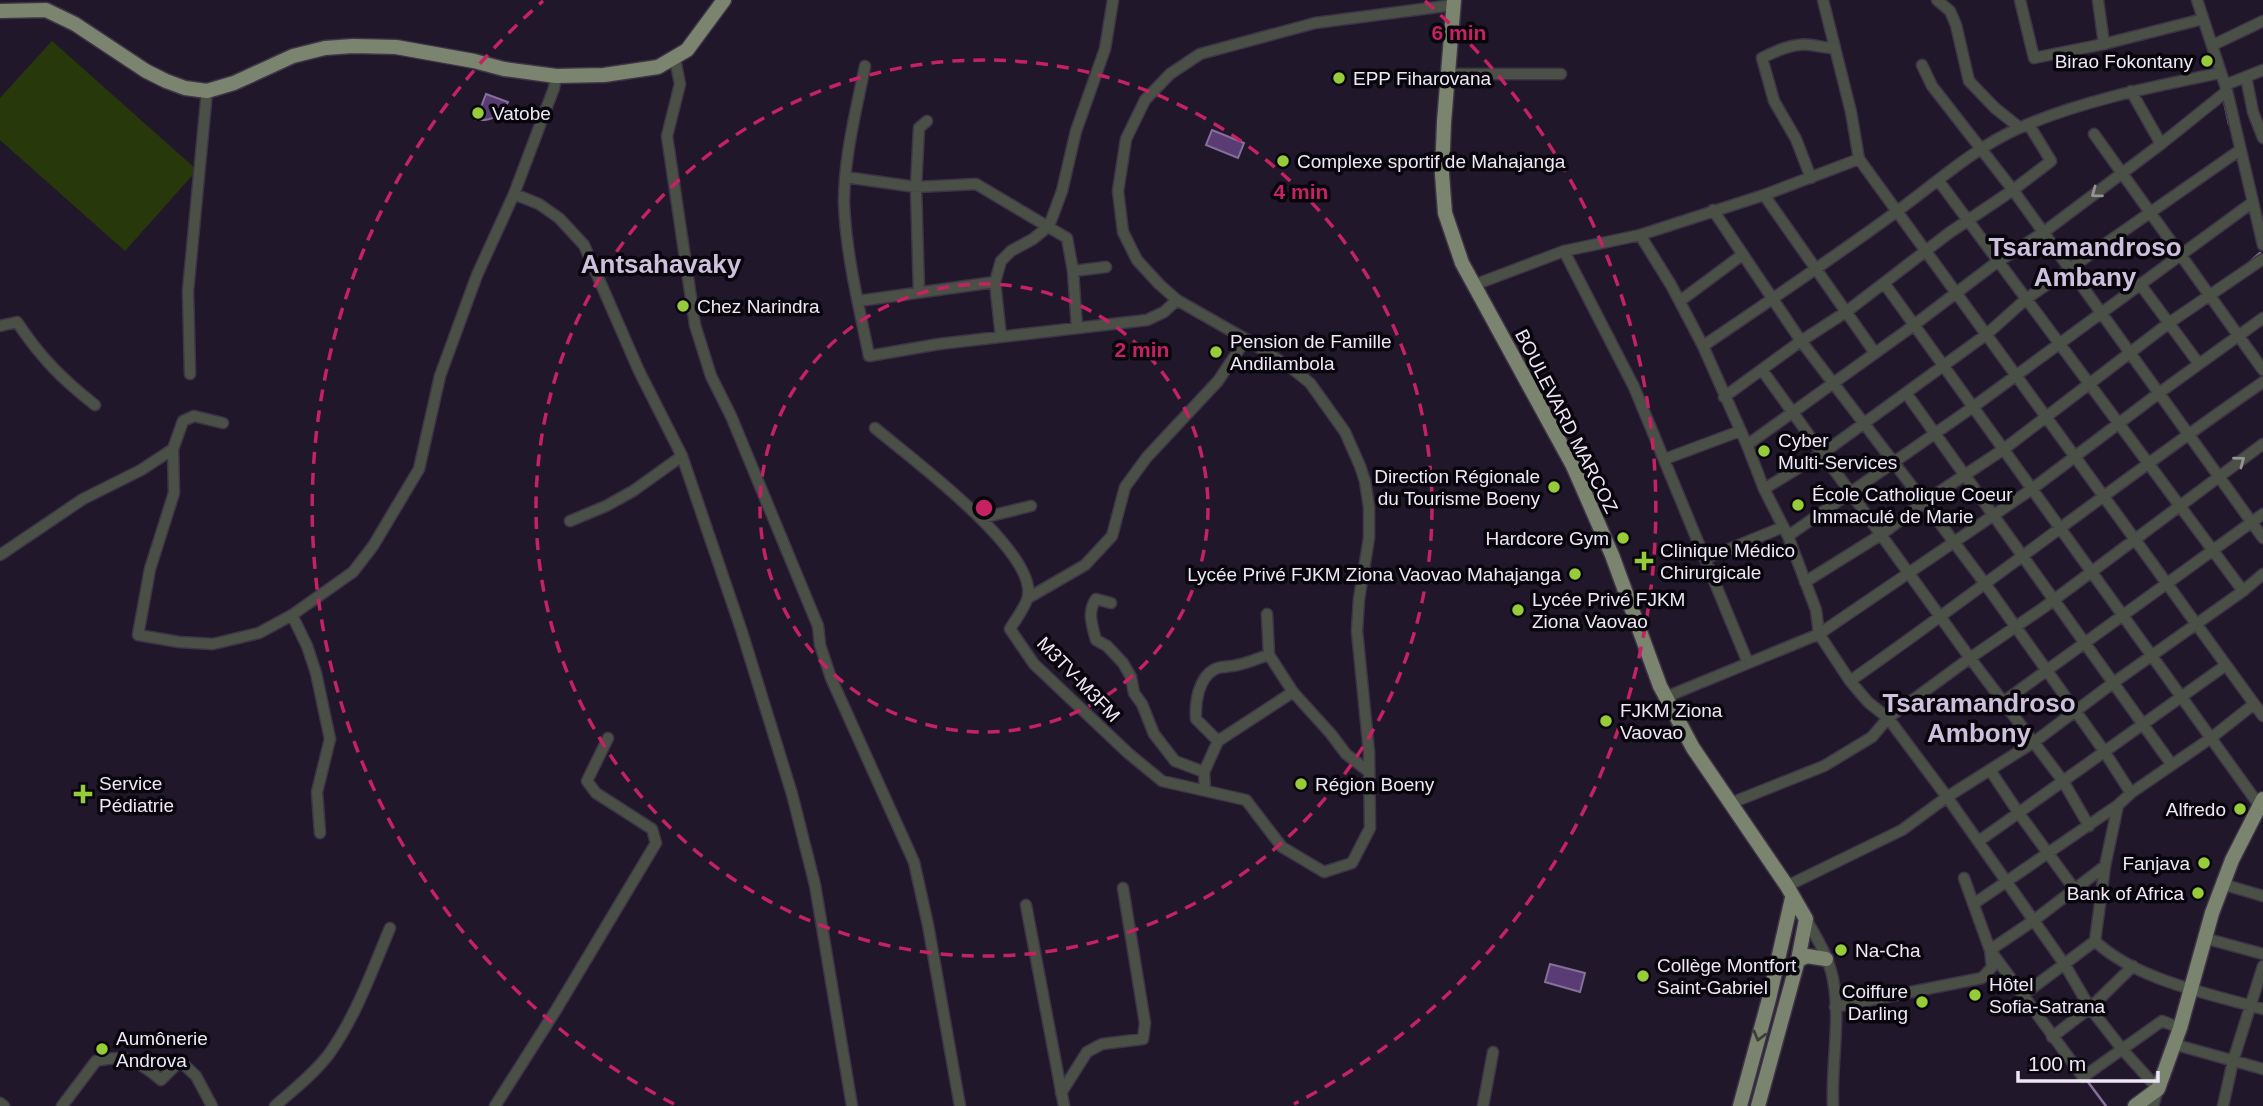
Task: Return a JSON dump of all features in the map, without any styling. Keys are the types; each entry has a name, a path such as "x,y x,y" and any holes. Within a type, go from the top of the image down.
{"main road":[{"path":"0,12 46,10 75,24 146,71 185,88 207,91 234,83 293,57 325,48 353,46 396,47 504,69 556,76 604,75 658,67 687,50 724,0"},
{"name":"BOULEVARD MARCOZ","path":"1454,2 1444,122 1443,195 1453,239 1462,263 1573,466 1612,555 1666,697 1693,748 1806,919"},
{"path":"2134,1106 2158,1089 2180,1028 2204,938 2222,884 2261,802"},
{"path":"1790,892 1769,999 1741,1101 1759,1103 1798,961 1806,919"},
{"path":"1798,961 1807,956 1826,959"},
{"path":"1769,999 1786,1004"}],"street":[{"path":"1001,337 995,282 1001,261 1011,251 1049,226 1062,191 1076,131 1105,49 1113,0"},
{"path":"1823,0 1851,112 1859,159 2263,716"},
{"path":"1724,397 1846,312 2050,161 2024,126 1982,96 1969,81 1956,25 1950,11 1937,0"},
{"path":"2020,0 2034,58 2203,19"},
{"path":"2098,0 2104,44"},
{"path":"2197,0 2226,88 2263,245"},
{"path":"1368,771 1369,752 1357,631 1359,598 1369,538 1369,507 1365,481 1345,432 1310,383 1294,370 1177,300 1159,284 1137,260 1123,232 1118,191 1126,139 1145,100 1170,74 1200,54 1315,23 1454,2"},
{"path":"2213,45 2263,21"},
{"path":"1811,178 1796,139 1774,102 1762,58 1777,50 1810,44 1821,48 1834,48"},
{"path":"675,58 680,84 667,136 695,325 712,376 818,626 820,645 831,678 914,862 960,1106"},
{"path":"1922,65 1932,86 2044,232 2263,538"},
{"path":"865,66 845,177 844,204 849,257 869,356 939,344 1147,320 1164,312 1177,300"},
{"path":"1748,445 2122,174 2226,88 2263,71"},
{"path":"1703,346 1815,270 1981,149 2024,126 2081,105 2131,91 2220,73"},
{"path":"1448,74 1561,74"},
{"path":"223,424 194,416 183,421 173,449 174,493 150,569 138,635 213,644 259,633 292,615 353,572 373,546 419,470 440,376 477,275 514,194 554,88 556,76"},
{"path":"2246,77 2253,112 2263,138"},
{"path":"190,374 188,290 207,91"},
{"path":"2131,91 2161,144"},
{"path":"919,292 916,187 919,128 927,121"},
{"path":"2094,134 2263,370"},
{"path":"1764,489 1823,453 1987,334 2026,299 2240,150"},
{"path":"1474,285 1564,251 1640,235 1764,195 1859,159"},
{"path":"845,177 916,187 976,184 1049,226 1067,238 1073,271 1077,328"},
{"path":"1938,180 1996,263 2026,299 2242,592"},
{"path":"514,194 539,204 559,218 584,245 639,371 682,456 742,632 792,794 815,885 852,1106"},
{"path":"1764,195 1875,353"},
{"path":"1705,559 1785,531 1851,494 2253,202"},
{"path":"1713,211 1801,341 1986,585 2131,793"},
{"path":"1640,235 1680,301 1748,445 1816,610 1819,634 1850,681 1868,702 1888,718 1979,841 2065,965 2090,1008 2158,1089 2152,1106"},
{"path":"1564,251 1634,387 1748,663"},
{"path":"1680,301 1742,255"},
{"path":"1805,582 1882,534 1924,502 2004,449 2169,323 2263,258"},
{"path":"1073,271 1106,267"},
{"path":"858,301 995,282"},
{"path":"1884,283 2211,738 2261,802"},
{"path":"2140,284 2199,364"},
{"path":"1666,697 1819,634 2032,489 2263,318"},
{"path":"0,326 17,322 36,350 63,380 95,405"},
{"path":"1028,598 1085,565 1112,536 1125,487 1147,457 1218,381 1246,339"},
{"path":"1762,370 1970,658 2063,781 2090,826"},
{"path":"1850,681 2023,558 2188,433 2263,382"},
{"path":"1906,393 2172,765"},
{"path":"875,428 982,518 1000,538 1028,582 1028,598"},
{"path":"1665,459 1741,430"},
{"path":"1731,803 1824,766 1872,737 1888,718 2092,572 2263,444"},
{"path":"0,555 83,499 141,470 173,449"},
{"path":"570,521 633,491 682,456"},
{"path":"982,518 1031,506"},
{"path":"2003,702 2263,514"},
{"path":"1790,892 1902,830 1947,797 2034,742 2263,575"},
{"name":"M3TV-M3FM","path":"1028,598 1010,629 1034,664 1128,753 1161,781 1246,800 1282,847 1324,872 1352,863 1370,828 1368,771"},
{"path":"1111,603 1096,599 1091,606 1091,621 1096,640 1107,646 1123,663 1154,734 1175,761 1204,772"},
{"path":"1267,614 1269,655 1293,692 1346,754 1368,771"},
{"path":"292,615 316,673 330,739 317,792 320,833"},
{"path":"1218,741 1196,719 1195,706 1205,679 1216,668 1236,666 1269,655"},
{"path":"1979,841 2226,665"},
{"path":"1205,790 1204,772 1218,741 1293,692"},
{"path":"1975,903 2047,852 2090,826 2131,793 2255,704"},
{"path":"495,1106 656,843 652,829 596,793 587,781 608,738"},
{"path":"1990,770 2075,890"},
{"path":"2023,995 2095,941 2105,866 2118,806"},
{"path":"1990,950 2105,866"},
{"path":"1835,1007 1982,978 1992,967 1990,950 1964,878"},
{"path":"2222,884 2263,896"},
{"path":"1061,1093 1087,1052 1102,1044 1143,1039 1145,1023 1123,888"},
{"path":"1026,905 1064,1106"},
{"name":"BOULEVARD MARCOZ","path":"1806,919 1833,978 1833,1106"},
{"path":"275,1106 302,1083 328,1055 354,1013 390,928"},
{"path":"2204,938 2263,954"},
{"path":"2095,941 2106,952 2133,966 2190,989 2263,1009"},
{"path":"1990,950 2083,1077 2162,1021 2180,1028"},
{"path":"2052,1037 2090,1008 2133,966"},
{"path":"2223,1106 2233,1060 2263,967"},
{"path":"2173,1044 2263,1069"},
{"path":"1483,1106 1493,1052"},
{"path":"62,1106 96,1061 115,1057 128,1058 142,1064 161,1080 180,1061 195,1076 212,1106"},
{"path":"0,1103 5,1106"}],"green space":[{"path":"52,41 197,170 125,251 0,140 0,98"}],"shaded area":[{"path":"486,94 508,102 496,117 476,120"},
{"path":"1212,130 1244,143 1238,158 1206,145"},
{"path":"1550,964 1585,973 1580,992 1545,982"}],"waterway":[{"path":"2224,101 2229,124"},
{"path":"2252,260 2260,253"},
{"path":"2085,1078 2106,1106"}],"place":[{"name":"Birao Fokontany","path":"2207,61"},
{"name":"EPP Fiharovana","path":"1339,78"},
{"name":"Vatobe","path":"478,113"},
{"name":"Complexe sportif de Mahajanga","path":"1283,161"},
{"name":"Chez Narindra","path":"683,306"},
{"name":"Pension de Famille Andilambola","path":"1216,352"},
{"name":"Cyber Multi-Services","path":"1764,451"},
{"name":"Direction Régionale du Tourisme Boeny","path":"1554,487"},
{"name":"École Catholique Coeur Immaculé de Marie","path":"1798,505"},
{"name":"Hardcore Gym","path":"1623,538"},
{"name":"Clinique Médico Chirurgicale","path":"1644,561"},
{"name":"Lycée Privé FJKM Ziona Vaovao Mahajanga","path":"1575,574"},
{"name":"Lycée Privé FJKM Ziona Vaovao","path":"1518,610"},
{"name":"FJKM Ziona Vaovao","path":"1606,721"},
{"name":"Région Boeny","path":"1301,784"},
{"name":"Service Pédiatrie","path":"83,794"},
{"name":"Alfredo","path":"2240,809"},
{"name":"Fanjava","path":"2204,863"},
{"name":"Bank of Africa","path":"2198,893"},
{"name":"Na-Cha","path":"1841,950"},
{"name":"Collège Montfort Saint-Gabriel","path":"1643,976"},
{"name":"Hôtel Sofia-Satrana","path":"1975,995"},
{"name":"Coiffure Darling","path":"1922,1002"},
{"name":"Aumônerie Androva","path":"102,1049"}],"district":[{"name":"Tsaramandroso Ambany","path":"2085,262"},
{"name":"Antsahavaky","path":"661,264"},
{"name":"Tsaramandroso Ambony","path":"1979,718"}]}
